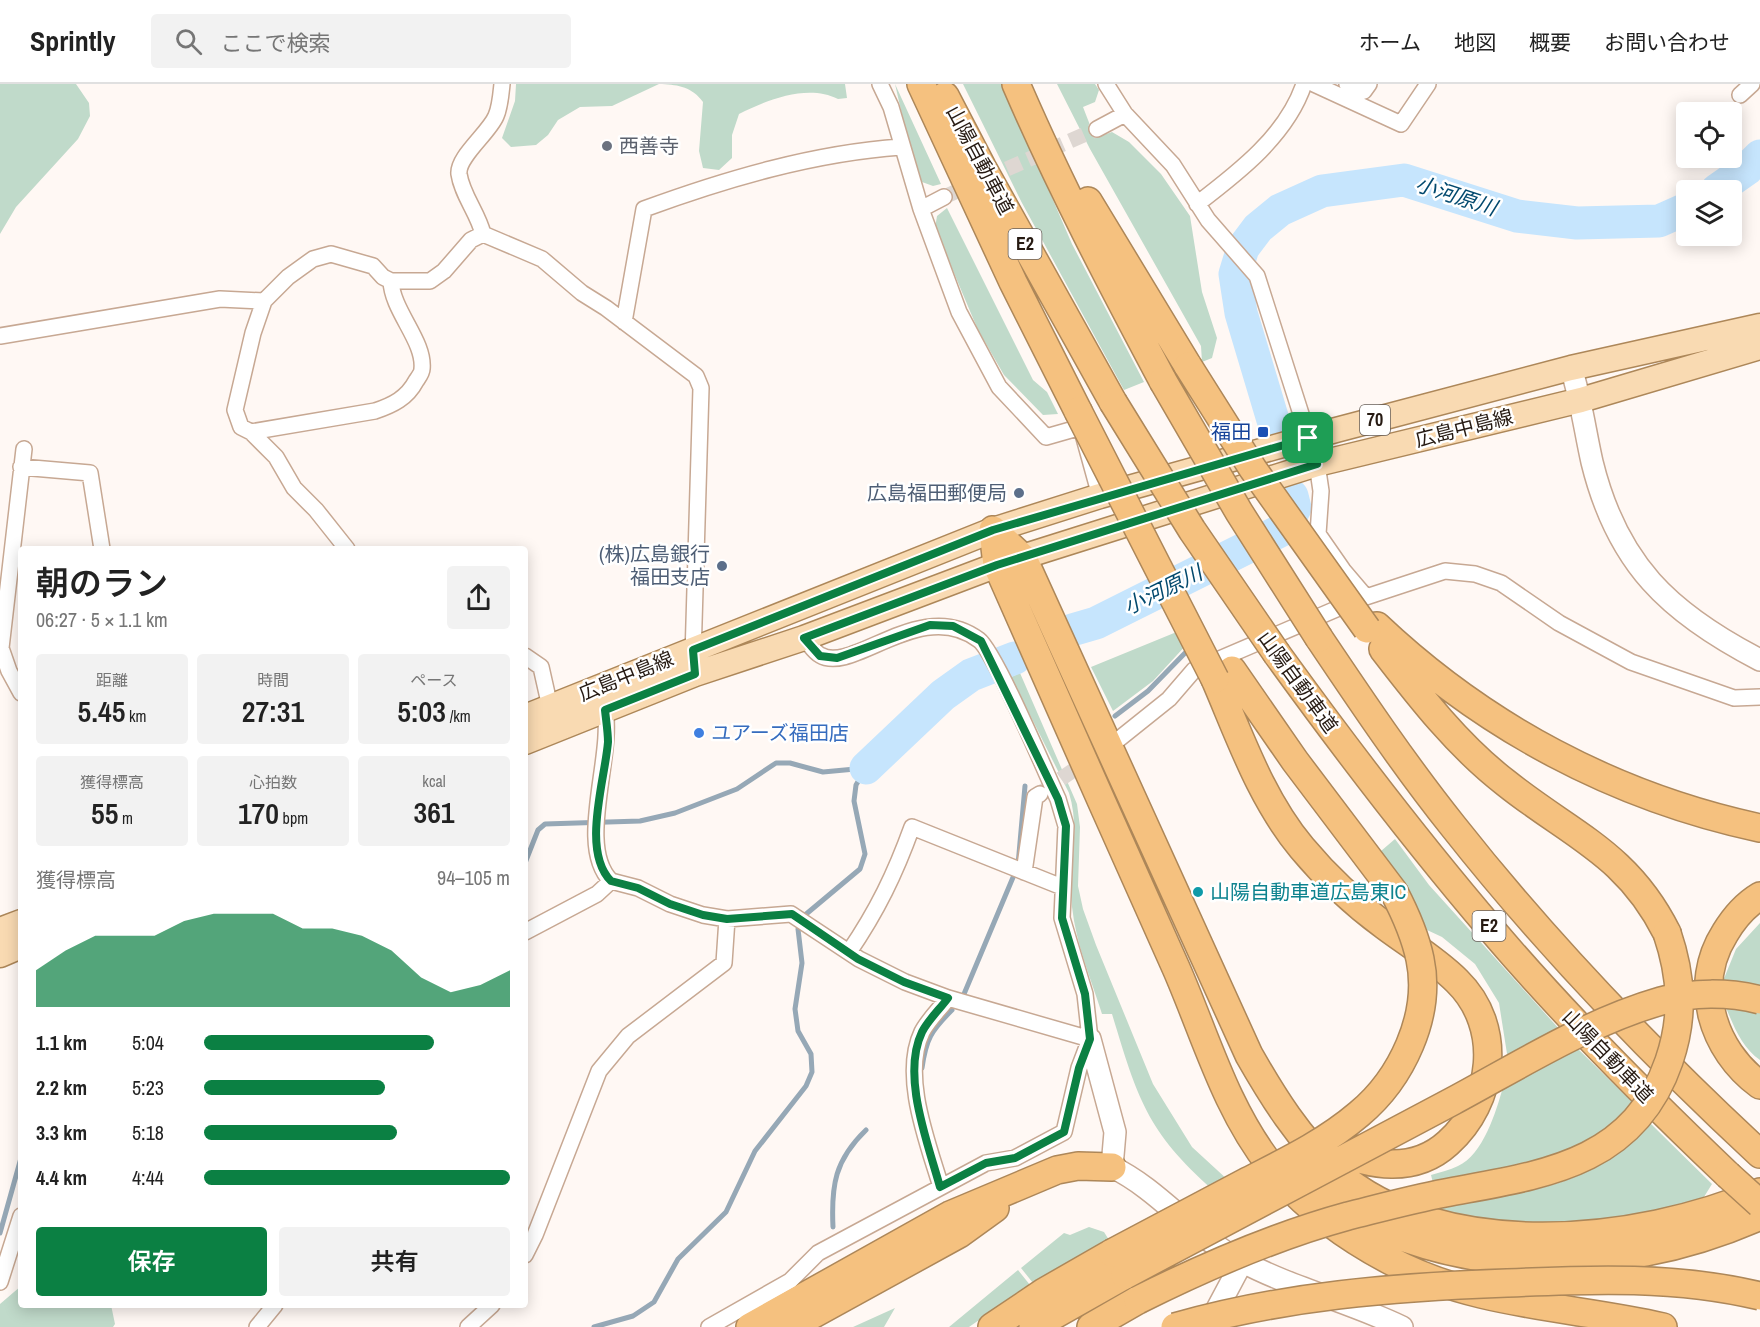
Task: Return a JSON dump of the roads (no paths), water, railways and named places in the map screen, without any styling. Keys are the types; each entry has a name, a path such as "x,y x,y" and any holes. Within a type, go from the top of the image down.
{"highway":[{"path":"921,84 1013,282 1127,507 1224,675 1295,761 1394,892 1414,935 1421,962 1422,986 1411,1042 1399,1068 1383,1092 1334,1134 1119,1264 1033,1327"},
{"name":"山陽自動車道","path":"939,84 982,167 1113,402 1192,530 1345,748 1493,931 1574,1022 1760,1204"},
{"name":"山陽自動車道","path":"1016,84 1042,144 1091,244 1163,381 1239,512 1383,733 1453,826 1522,909 1610,1008 1759,1154"},
{"path":"1025,84 1089,204 1188,366 1253,470 1322,568 1372,627 1412,686 1471,752 1506,783 1580,834 1625,870 1643,891 1667,933 1676,960 1681,987 1680,1016 1675,1044 1661,1079 1641,1115 1623,1133 1599,1150 1574,1164 1543,1174 1395,1204 1295,1232 1213,1264 1138,1300 1091,1327"},
{"path":"993,530 1023,558 1249,1055 1290,1120 1336,1172 1378,1200 1410,1214 1482,1232 1526,1236 1615,1232 1660,1226 1696,1216 1760,1192"},
{"path":"993,530 997,565 1185,989 1216,1068 1245,1125 1270,1164 1297,1196 1322,1218 1393,1262 1465,1292 1663,1327"},
{"path":"1372,627 1439,681 1540,747 1608,780 1664,801 1710,816 1760,828"},
{"path":"1224,675 1261,785 1277,815 1301,847 1353,901 1458,982 1482,1019 1487,1040 1488,1063 1475,1113 1463,1130 1444,1147 1424,1158 1389,1165 1355,1159 1309,1136 1290,1120"},
{"path":"1760,896 1733,919 1718,943 1710,966 1708,988 1712,1016 1720,1039 1732,1059 1760,1085"},
{"path":"992,1327 1044,1292 1119,1264 1634,1010 1664,1000 1693,996 1719,995 1760,1000"},
{"path":"1245,1125 1276,1157 1333,1202 1395,1233 1458,1253 1527,1262 1600,1259 1676,1245 1712,1235 1760,1216"},
{"path":"750,1327 950,1215 1057,1170 1078,1166 1112,1167"},
{"path":"790,1327 959,1234 1038,1178"},
{"path":"1175,1327 1221,1314 1280,1302 1364,1291 1449,1285 1648,1280 1689,1282 1760,1296"}],"main road":[{"name":"広島中島線","path":"528,740 693,650 993,530 1100,496 1308,438 1572,368 1760,326"},
{"name":"広島中島線","path":"528,716 550,707 603,698 695,674 804,638 997,565 1317,464 1581,400 1760,347"},
{"path":"0,930 18,923"},
{"path":"0,955 18,947"}],"street":[{"path":"483,234 479,218 462,186 458,171 461,162 485,134 496,116 502,84"},
{"path":"880,84 891,107 921,209 959,312 999,387 1046,437 1081,427 1100,496"},
{"path":"1106,84 1125,114 1173,165 1208,220 1257,276 1317,464 1321,490 1318,534 1343,570 1366,597"},
{"path":"1197,204 1237,174 1287,119 1304,84"},
{"path":"1314,84 1401,124 1428,84"},
{"path":"1347,84 1364,92 1369,84"},
{"path":"1097,129 1125,114"},
{"path":"624,322 644,209 699,189 767,170 877,149 901,147"},
{"path":"921,209 944,197"},
{"path":"345,546 316,510 294,488 276,457 251,432 240,426 235,410 264,301 288,277 313,259 331,254 373,266 382,277 391,281 430,280 444,271 471,240 483,234 542,259 582,293 696,376 701,388 693,650 695,674"},
{"path":"251,432 375,411 395,405 412,388 422,369 392,295 391,281"},
{"path":"0,336 220,299 264,301"},
{"path":"1572,368 1596,473 1610,516 1630,556 1656,590 1686,616 1719,639 1760,660"},
{"path":"18,688 1,648 13,595 4,572 24,449"},
{"path":"21,467 90,473 102,546"},
{"path":"1119,739 1169,699 1194,670 1366,597 1445,571 1475,574 1501,584 1558,623 1631,662 1734,699 1760,696"},
{"path":"804,638 820,656 837,658 930,625 953,626 981,641 1058,799 1064,817 1066,826 1062,918 1085,994 1090,1039 1115,1132 1112,1167 1131,1177 1214,1245 1242,1262 1402,1327"},
{"path":"528,658 541,667 550,707"},
{"path":"603,698 608,740 596,844 600,865 611,881 638,888 670,904 703,915 727,919 792,914 849,952 904,982 948,998 1090,1039"},
{"path":"1024,872 1035,797 1040,794"},
{"path":"849,952 874,914 896,874 912,827 1062,887"},
{"path":"528,930 597,894 611,881"},
{"path":"528,1248 599,1071 628,1036 724,963 727,919"},
{"path":"940,1187 915,1101 917,1049 923,1031 948,998"},
{"path":"709,1327 790,1281 818,1253 986,1163 1015,1158 1064,1132 1079,1068 1090,1039"},
{"path":"0,1282 18,1225"},
{"path":"1208,1327 1242,1262"},
{"path":"257,1327 273,1308"},
{"path":"468,1327 489,1308"}],"waterway":[{"name":"小河原川","path":"1731,180 1760,156"},
{"name":"小河原川","path":"1273,420 1241,313 1235,274 1243,248 1258,228 1280,210 1322,191 1404,180 1517,216 1577,223 1659,221 1676,213"},
{"name":"小河原川","path":"1072,630 1096,623 1284,529 1295,508 1292,496"},
{"path":"1115,716 1148,691 1186,652"},
{"name":"小河原川","path":"866,768 943,695 971,675 1015,658"},
{"path":"528,855 538,830 545,824 640,821 675,813 737,789 776,763 790,763 823,772 866,768"},
{"path":"594,1327 633,1316 654,1302 678,1259 726,1212 755,1151 806,1086 812,1072 811,1054 798,1031 795,1009 802,963 798,929 805,915 860,869 865,854 854,801 856,785 866,768"},
{"path":"1018,865 1025,786"},
{"path":"964,994 1014,875"},
{"path":"922,1068 925,1050 931,1036 952,1010"},
{"path":"833,1227 833,1198 837,1174 847,1152 866,1130"},
{"path":"0,1233 18,1169"}],"tunnel":[{"path":"944,197 1097,129"},
{"path":"1042,792 1114,742"}],"place":[{"name":"西善寺","path":"607,146"},
{"name":"福田","path":"1263,432"},
{"name":"広島福田郵便局","path":"1019,493"},
{"name":"(株)広島銀行 福田支店","path":"722,566"},
{"name":"ユアーズ福田店","path":"699,733"},
{"name":"山陽自動車道広島東IC","path":"1198,892"}]}
